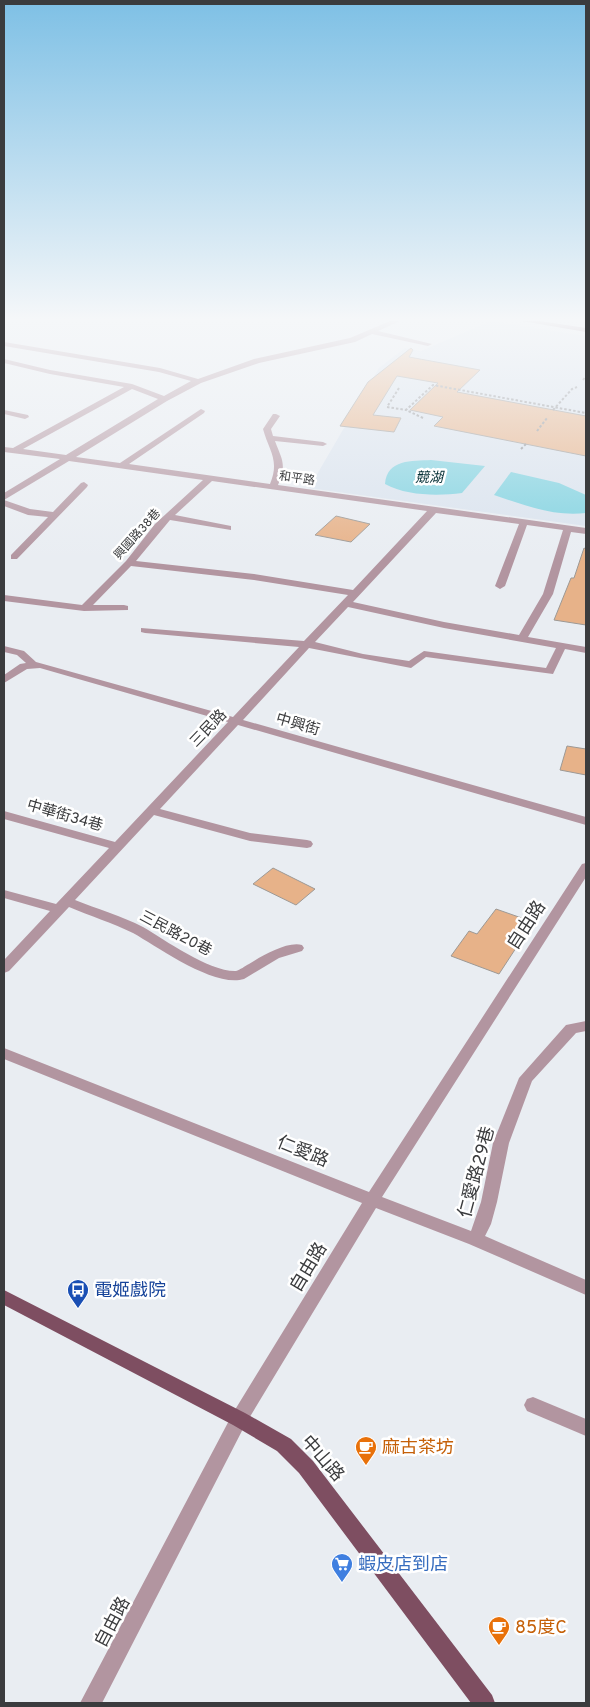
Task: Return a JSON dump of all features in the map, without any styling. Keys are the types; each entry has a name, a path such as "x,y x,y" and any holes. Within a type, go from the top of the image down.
{"main road":[{"name":"中山路","path":"4,1297 284,1445 306,1467 484,1703"}],"street":[{"path":"8,450 104,401"},
{"path":"4,497 161,401"},
{"path":"121,466 201,411"},
{"path":"4,412 25,417"},
{"path":"273,487 278,475 280,460 271,443 267,429 276,416"},
{"path":"271,438 323,444"},
{"name":"和平路","path":"8,450 586,530"},
{"name":"興國路38巷","path":"84,608 129,563 158,526 210,478"},
{"path":"14,557 84,485"},
{"path":"4,503 28,512 55,515"},
{"name":"三民路","path":"4,968 432,510"},
{"path":"169,517 228,528"},
{"path":"500,586 524,522"},
{"path":"522,639 548,594 568,528"},
{"path":"129,563 254,577 353,593"},
{"path":"4,598 84,608 124,608"},
{"path":"345,603 444,625 586,650"},
{"path":"145,630 320,646 363,657 411,665 424,654 549,672 562,646"},
{"path":"4,648 28,655 32,664 24,666 4,680"},
{"name":"中興街","path":"32,664 586,821"},
{"path":"150,810 250,837 307,844"},
{"name":"中華街34巷","path":"4,815 117,846"},
{"name":"自由路","path":"91,1703 239,1420 372,1200 586,867"},
{"name":"三民路20巷","path":"4,894 62,905 137,930 165,948 206,968 226,974 238,976 274,955 297,948"},
{"name":"仁愛路29巷","path":"475,1240 483,1224 489,1202 500,1144 526,1078 571,1029 586,1026"},
{"name":"仁愛路","path":"4,1053 475,1240 586,1288"},
{"path":"533,1405 586,1428"}],"path":[{"path":"391,401 387,407 406,410 422,418"},
{"path":"406,410 416,401"},
{"path":"513,401 586,413"},
{"path":"555,409 562,401"},
{"path":"536,431 547,418"},
{"path":"521,449 526,444"}],"shaded area":[{"path":"360,401 586,401 586,526 309,488"}],"water":[{"name":"競湖","path":"431,460 485,466 462,493 443,495 413,493 385,484 390,470 395,466 409,461"},
{"path":"511,472 559,483 586,495 586,513 551,512 494,495"}],"building":[{"path":"356,401 382,401 373,415 401,418 394,432 340,426"},
{"path":"420,401 504,401 586,416 586,456 434,426 443,417 410,410"},
{"path":"336,516 370,524 351,542 315,535"},
{"path":"584,548 586,549 586,625 554,620 571,578 574,578"},
{"path":"567,746 586,749 586,775 560,770"},
{"path":"273,868 315,889 296,905 253,884"},
{"path":"496,909 533,922 499,974 451,956 469,931 477,934"}],"place":[{"name":"電姬戲院","path":"78,1309"},
{"name":"麻古茶坊","path":"366,1466"},
{"name":"蝦皮店到店","path":"342,1583"},
{"name":"85度C","path":"499,1646"}]}
